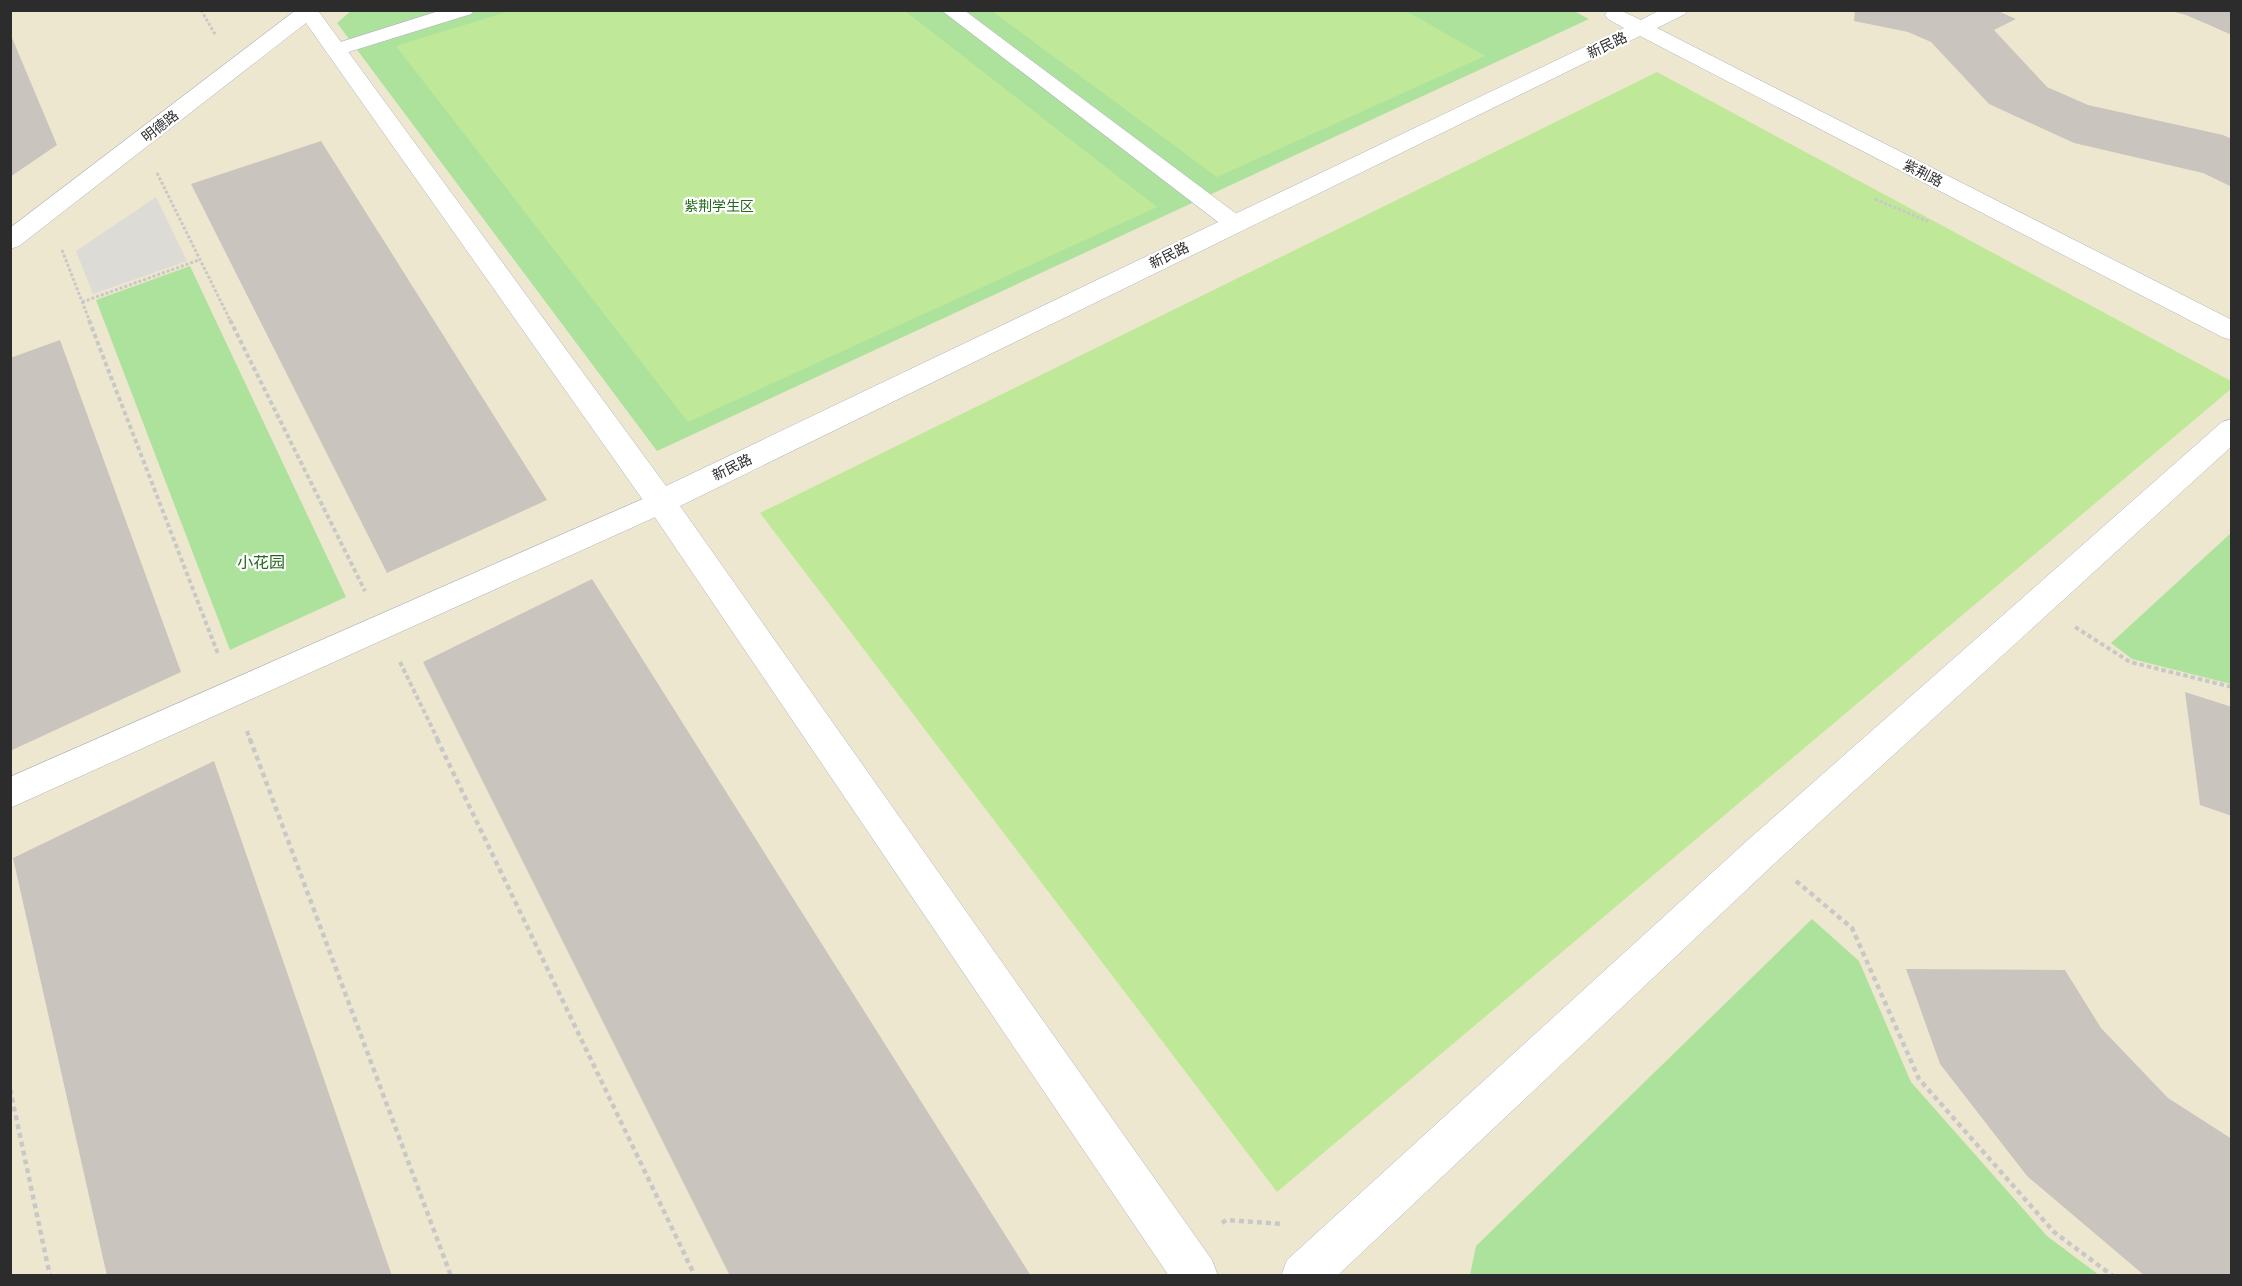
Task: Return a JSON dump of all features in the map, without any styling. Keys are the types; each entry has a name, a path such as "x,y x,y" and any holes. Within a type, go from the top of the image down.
{"street":[{"name":"新民路","path":"661,501 1678,10"},
{"path":"309,11 661,501 1189,1265"},
{"name":"明德路","path":"10,241 309,11"},
{"name":"紫荆路","path":"1615,15 2232,331"},
{"path":"1313,1266 1762,851 2232,429"}],"lane":[{"path":"335,50 464,10"},
{"path":"951,10 1234,223"},
{"path":"10,793 661,501"}],"path":[{"path":"141,140 383,626 695,1275"},
{"path":"47,213 232,692 451,1275"},
{"path":"82,302 199,260"},
{"path":"2039,604 2130,662 2232,687"},
{"path":"1762,851 1852,928 1919,1079 2055,1232 2113,1275"},
{"path":"10,1089 50,1275"},
{"path":"1189,1265 1226,1220 1296,1226 1313,1266"}],"shaded area":[{"path":"11,11 2231,11 2231,1275 11,1275"},
{"path":"156,197 187,261 93,294 76,251"}],"green space":[{"name":"紫荆学生区","path":"352,10 1572,10 1589,19 657,451 337,23"},
{"name":"紫荆学生区","path":"510,11 905,11 1157,207 688,422 396,46"},
{"path":"992,11 1406,11 1485,56 1217,177"},
{"path":"1657,72 2231,381 2231,389 1277,1192 760,513"},
{"name":"小花园","path":"190,266 346,597 230,650 96,300"},
{"path":"2231,533 2231,684 2132,659 2111,643"},
{"path":"1812,919 1859,961 1911,1082 2047,1236 2099,1275 1470,1275 1476,1246"}],"building":[{"path":"1855,10 1996,10 2016,19 1994,30 2047,87 2088,105 2223,135 2232,139 2232,187 2203,173 2074,143 1989,104 1931,42 1908,32 1854,21"},
{"path":"2167,10 2232,10 2232,35 2186,15"},
{"path":"10,33 57,145 10,177"},
{"path":"321,141 547,500 387,573 191,184"},
{"path":"60,340 181,672 10,751 10,358"},
{"path":"592,579 1031,1276 730,1276 423,662"},
{"path":"2185,692 2232,707 2232,816 2200,805"},
{"path":"214,761 392,1276 107,1276 13,858"},
{"path":"1906,969 2065,970 2101,1028 2168,1098 2232,1139 2232,1276 2145,1276 2027,1176 1940,1064"}]}
